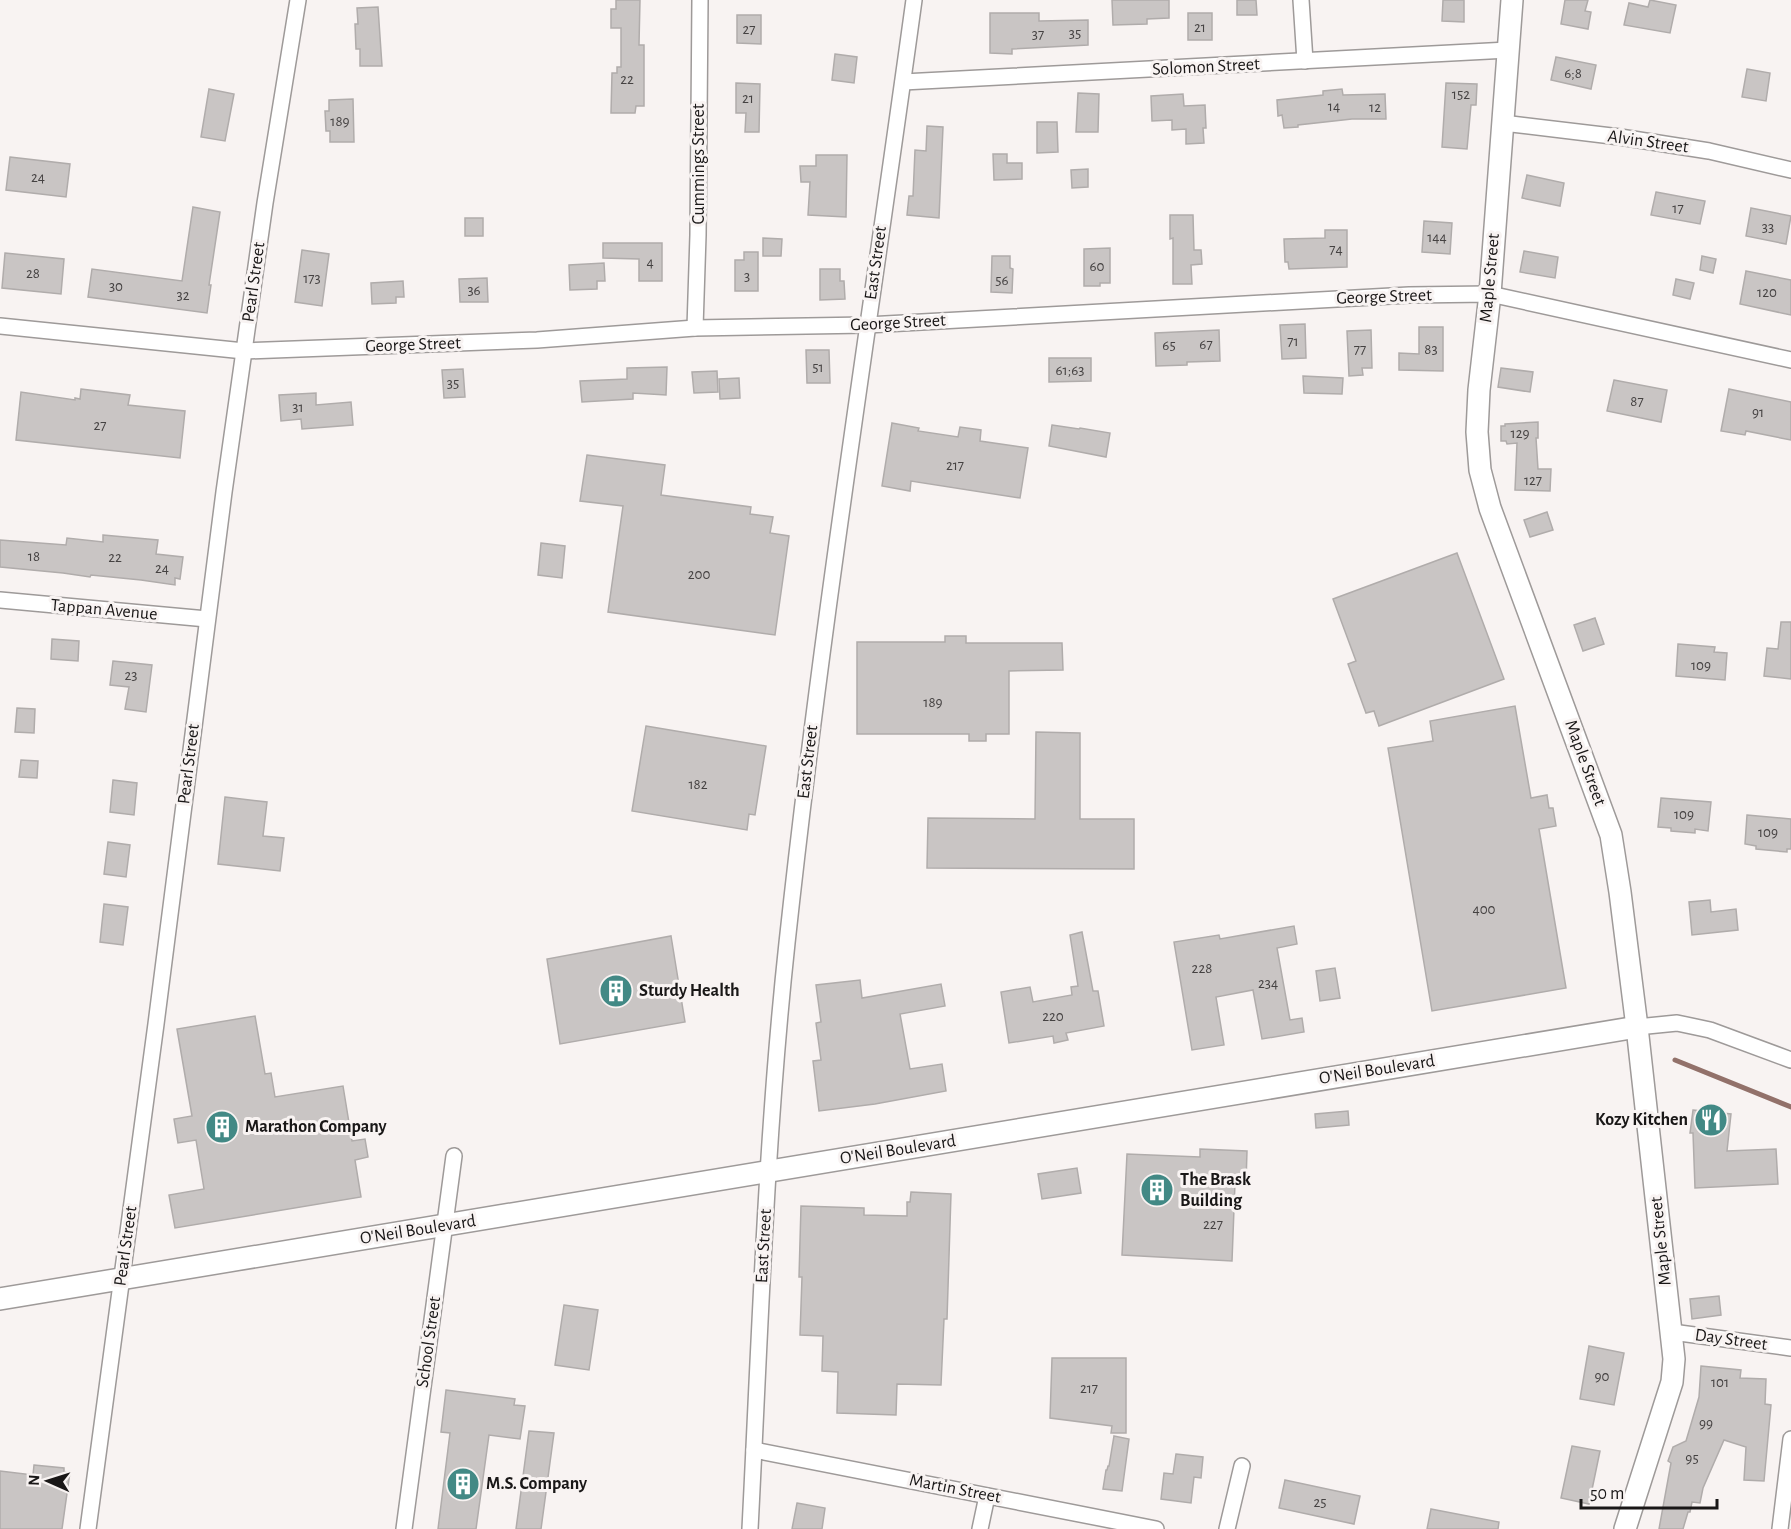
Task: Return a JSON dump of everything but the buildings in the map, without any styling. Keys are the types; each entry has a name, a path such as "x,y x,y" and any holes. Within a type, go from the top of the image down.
{"main road":[{"name":"Maple Street","path":"1512,0 1490,294 1479,390 1477,432 1480,470 1490,508 1611,835 1620,892 1674,1359 1672,1382 1625,1529"},
{"name":"O'Neil Boulevard","path":"0,1299 1637,1027"}],"street":[{"name":"Pearl Street","path":"88,1529 207,619 265,203 298,0"},
{"name":"Cummings Street","path":"695,328 700,0"},
{"name":"East Street","path":"750,1529 768,1171 788,934 817,692 914,0"},
{"path":"1301,0 1305,62"},
{"name":"Solomon Street","path":"903,82 1508,50"},
{"name":"Alvin Street","path":"1503,123 1620,137 1710,151 1791,170"},
{"name":"George Street","path":"0,326 244,351 537,340 695,328 867,325 1409,295 1490,294 1791,360"},
{"name":"Tappan Avenue","path":"0,600 207,619"},
{"name":"O'Neil Boulevard","path":"1637,1027 1677,1023 1710,1030 1791,1060"},
{"name":"School Street","path":"404,1529 454,1156"},
{"name":"Day Street","path":"1671,1332 1791,1348"},
{"path":"1780,1529 1791,1439"},
{"name":"Martin Street","path":"754,1450 1156,1529"},
{"path":"1227,1529 1242,1466"},
{"path":"980,1529 987,1496"}],"waterway":[{"path":"1675,1060 1791,1107"}],"place":[{"name":"Sturdy Health","path":"616,991"},
{"name":"Kozy Kitchen","path":"1711,1120"},
{"name":"Marathon Company","path":"222,1127"},
{"name":"The Brask Building","path":"1157,1190"},
{"name":"M.S. Company","path":"463,1484"}]}
